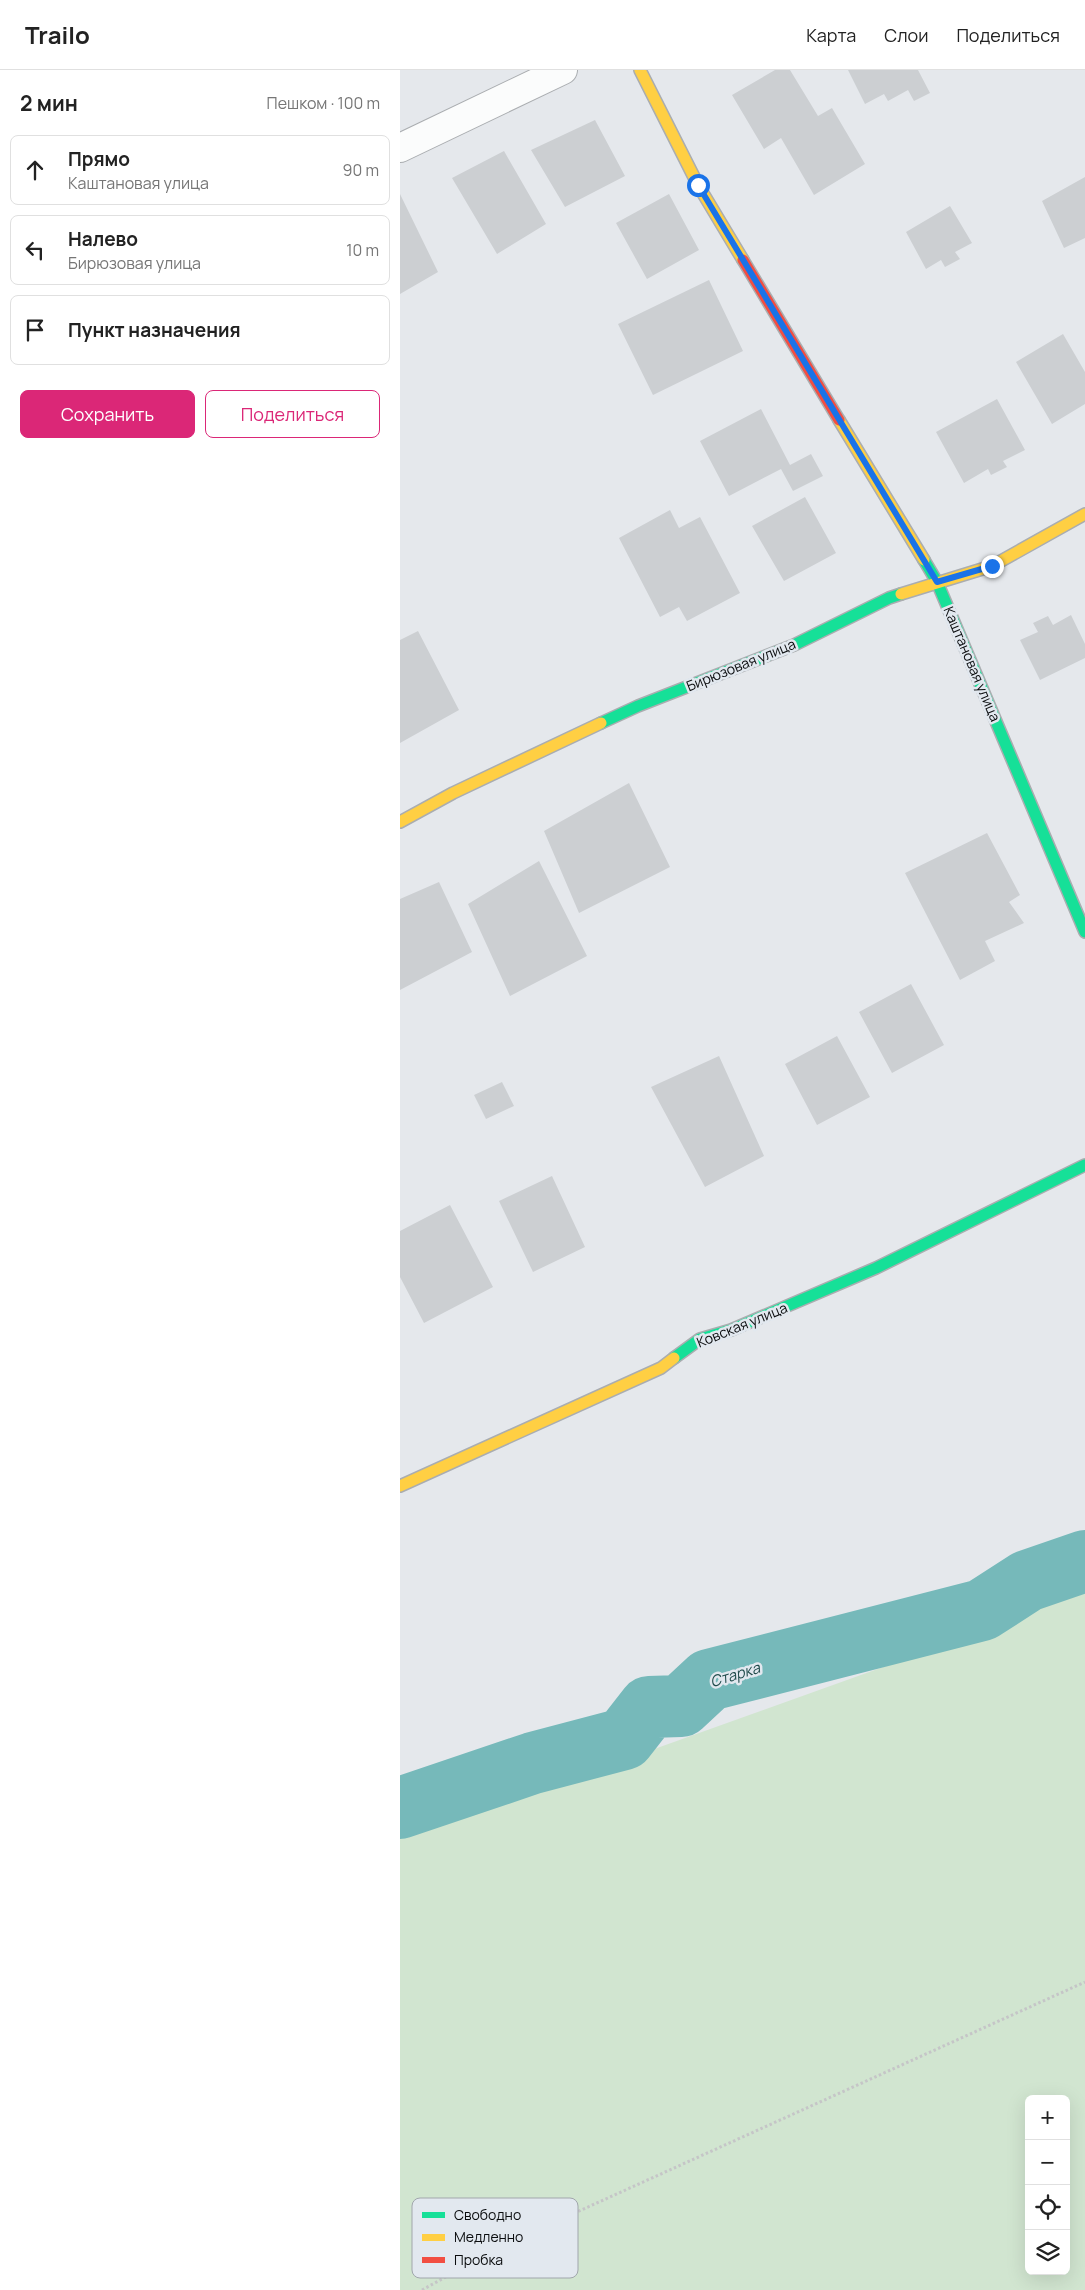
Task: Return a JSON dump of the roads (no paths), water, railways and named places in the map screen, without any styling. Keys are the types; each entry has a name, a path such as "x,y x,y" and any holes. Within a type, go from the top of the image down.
{"street":[{"path":"400,148 563,70"},
{"name":"Каштановая улица","path":"640,70 698,185 937,582 1085,932"},
{"name":"Бирюзовая улица","path":"400,822 453,793 638,706 794,645 889,598 992,566 1085,514"},
{"name":"Ковская улица","path":"400,1486 661,1368 700,1339 731,1330 876,1268 1085,1165"}],"waterway":[{"name":"Старка","path":"400,1808 533,1763 624,1739 649,1707 681,1706 709,1680 982,1610 1027,1581 1085,1561"}]}
